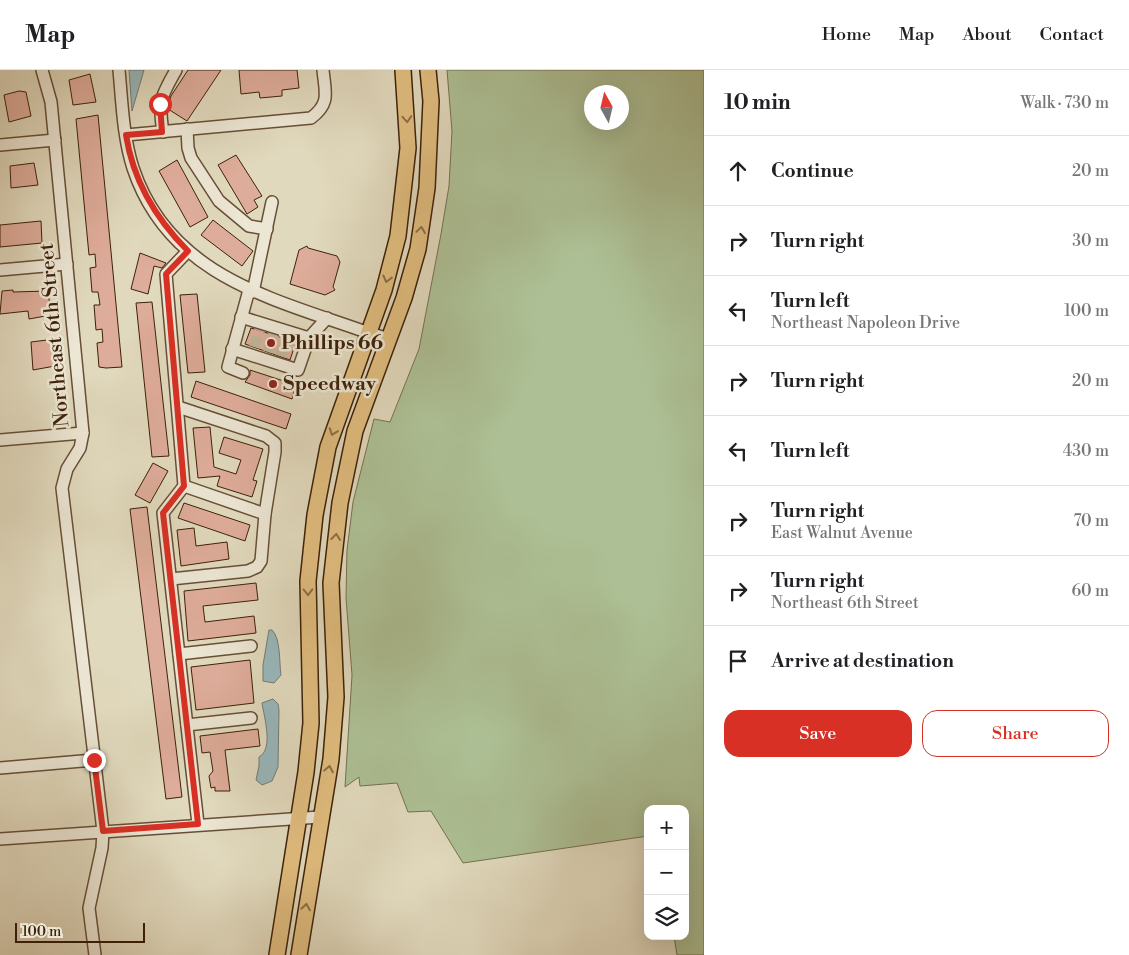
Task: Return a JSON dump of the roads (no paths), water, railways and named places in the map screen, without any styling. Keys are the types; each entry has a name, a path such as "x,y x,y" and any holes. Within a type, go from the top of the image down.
{"main road":[{"path":"277,955 297,818 306,772 311,723 308,581 315,515 328,447 384,290 398,236 408,148 403,70"},
{"path":"298,955 331,760 336,697 331,583 340,503 355,431 404,298 418,249 427,188 431,101 428,70"}],"street":[{"name":"Northeast 6th Street","path":"42,70 51,102 83,432 80,448 67,469 62,488 103,831 102,848 89,908 95,955"},
{"path":"119,70 126,135 134,168 145,194 160,220 198,261 251,291 369,334 389,339"},
{"path":"162,132 160,104 164,91 176,70"},
{"path":"126,135 311,118 321,110 326,102 323,70"},
{"path":"187,129 188,148 191,158 219,201 249,226 267,229"},
{"path":"0,144 55,140"},
{"path":"243,373 228,367 241,317 251,291 272,202"},
{"path":"188,251 166,274 184,486 163,513 198,824"},
{"path":"0,270 67,264"},
{"path":"241,317 286,334 310,338"},
{"path":"232,349 253,351 279,360 298,370 310,338 327,318"},
{"path":"171,580 248,571 257,567 261,561 265,514 275,443 266,436 178,407"},
{"path":"0,440 83,432"},
{"path":"184,486 265,514"},
{"path":"179,654 251,646"},
{"path":"187,724 250,718"},
{"path":"0,768 94,760"},
{"path":"0,839 320,817"}],"water":[{"path":"129,70 144,70 132,111"},
{"path":"269,630 272,630 275,634 279,651 281,675 274,683 263,681 263,665"},
{"path":"273,699 278,704 279,710 278,767 272,781 262,785 256,780 259,757 264,753 267,740 262,703"}],"tunnel":[{"path":"254,347 260,329"},
{"path":"268,352 274,333"},
{"path":"280,356 286,337"}],"place":[{"name":"Phillips 66","path":"271,343"},
{"name":"Speedway","path":"273,384"}]}
